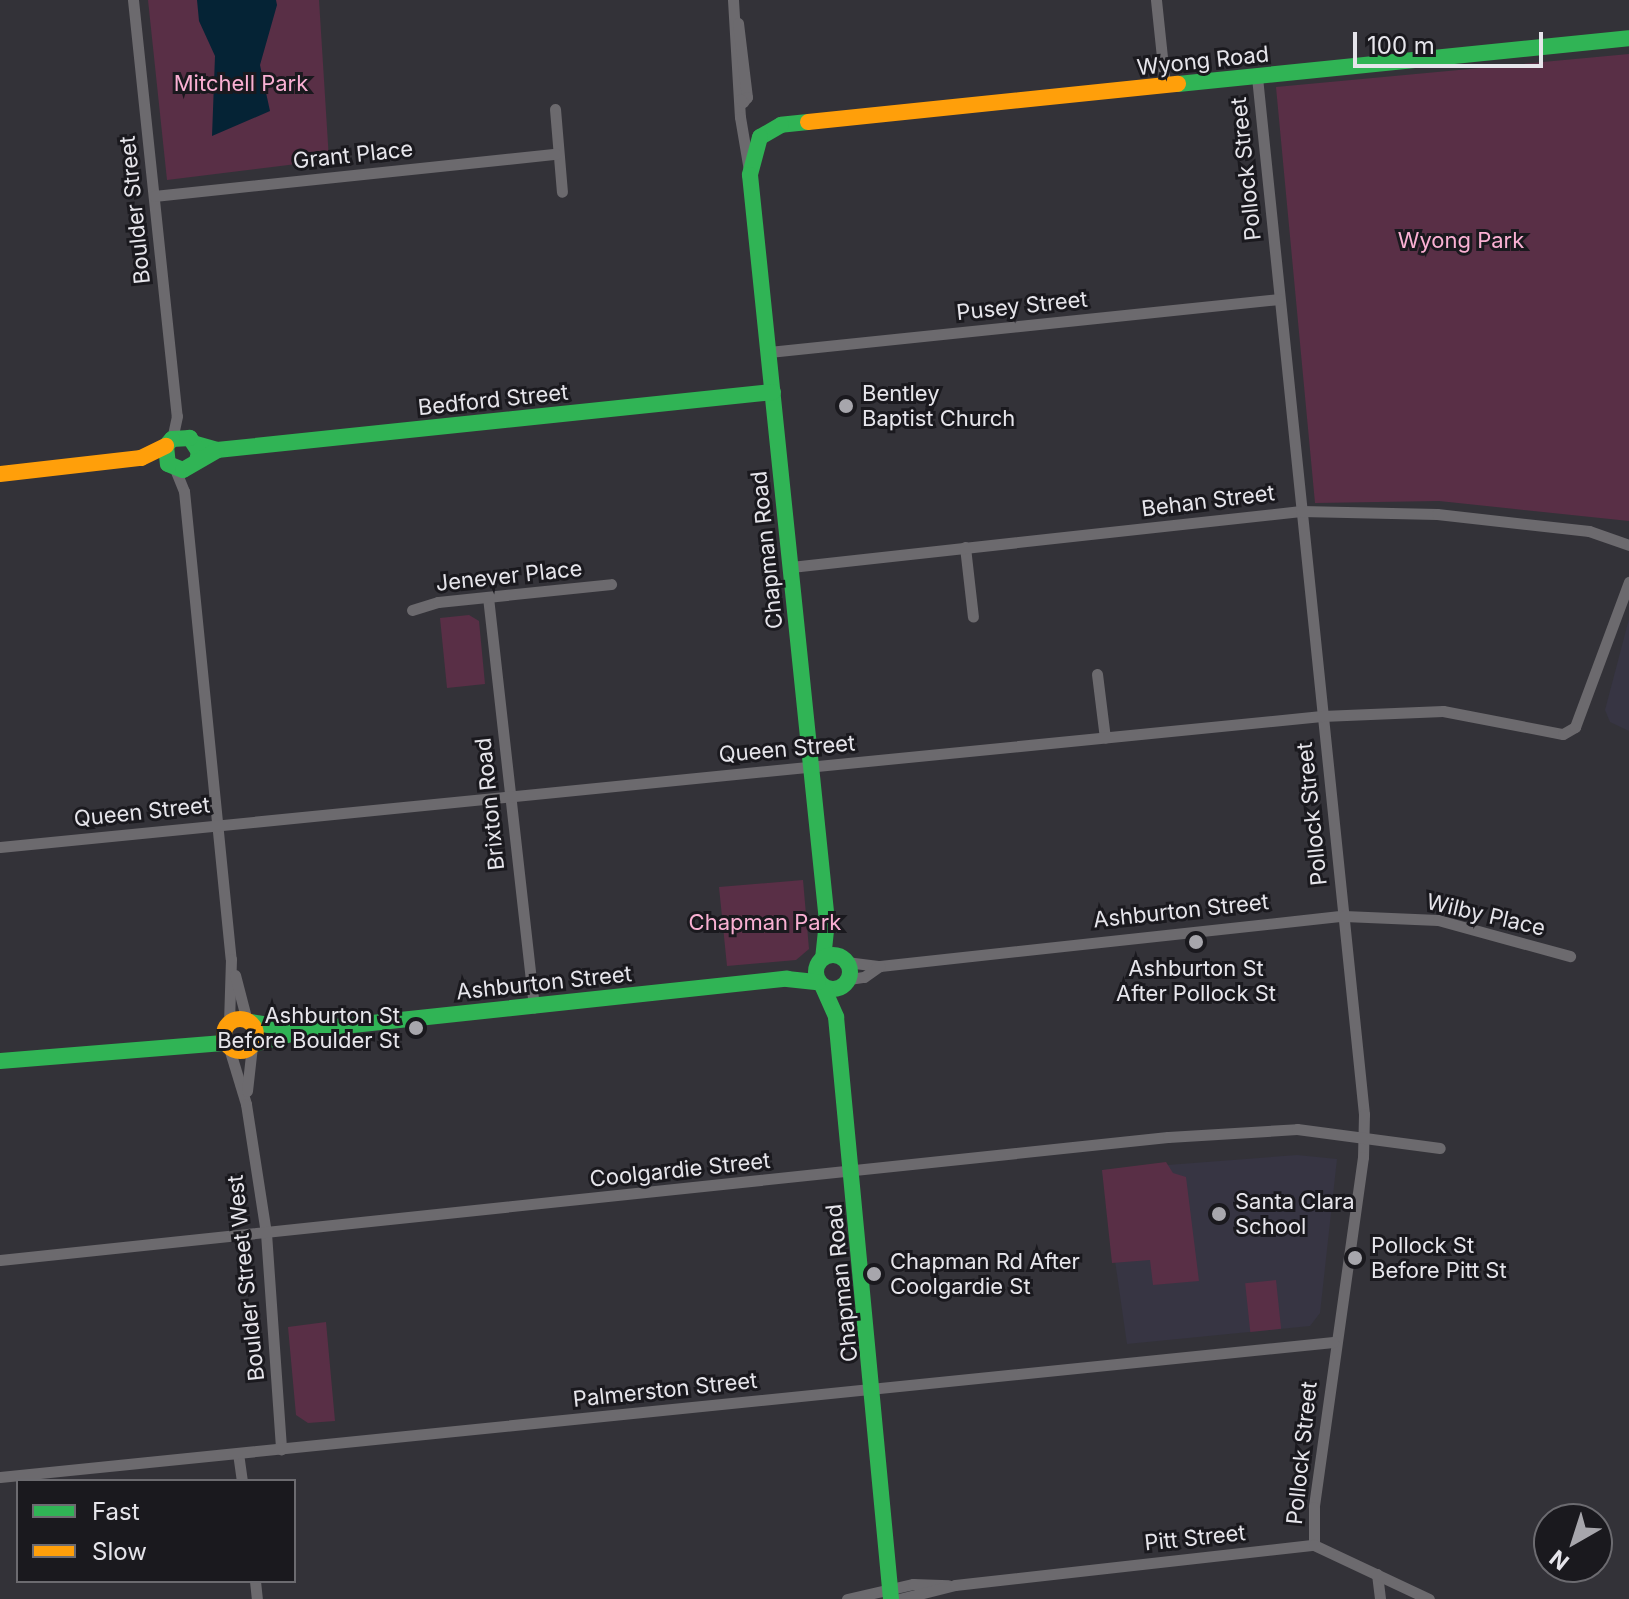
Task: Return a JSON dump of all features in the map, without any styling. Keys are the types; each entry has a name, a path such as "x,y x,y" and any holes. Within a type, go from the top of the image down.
{"street":[{"name":"Boulder Street","path":"133,0 177,416 186,457"},
{"path":"1156,0 1165,86"},
{"name":"Chapman Road","path":"734,5 739,97 769,352 827,921 836,968 836,1017 889,1545 895,1551 896,1595"},
{"name":"Wyong Road","path":"781,125 1629,38"},
{"name":"Pollock Street","path":"1257,77 1364,1136 1333,1342 1314,1545"},
{"path":"555,109 556,154 562,192"},
{"name":"Chapman Road","path":"750,175 753,147 765,132 781,125"},
{"name":"Grant Place","path":"154,196 556,154"},
{"name":"Pusey Street","path":"769,352 1279,299"},
{"name":"Bedford Street","path":"186,457 217,450 773,392"},
{"name":"Boulder Street","path":"169,443 177,416"},
{"path":"169,443 186,457"},
{"path":"169,443 186,457"},
{"path":"141,458 169,443"},
{"path":"0,474 141,458 186,457"},
{"path":"0,1061 168,1044 227,1045 231,959 184,491 186,457"},
{"name":"Behan Street","path":"791,567 1301,511 1437,514 1589,531 1629,545"},
{"path":"965,547 973,617"},
{"name":"Queen Street","path":"0,847 510,794 1322,716 1443,711 1563,734 1575,727 1629,582"},
{"name":"Jenever Place","path":"412,610 488,597 611,584"},
{"name":"Brixton Road","path":"488,597 534,1007"},
{"path":"1097,674 1105,738"},
{"name":"Wilby Place","path":"1344,916 1438,920 1570,956"},
{"name":"Ashburton Street","path":"227,1045 241,1052 253,1045 306,1030 787,979 836,968 864,977 880,966 1344,916"},
{"path":"231,959 253,1045"},
{"name":"Ashburton Street","path":"787,979 820,984 836,968"},
{"name":"Chapman Road","path":"820,984 836,1017"},
{"name":"Ashburton Street","path":"228,1024 249,1021 306,1030"},
{"path":"168,1044 228,1024"},
{"name":"Boulder Street West","path":"227,1045 246,1104 266,1233 281,1449"},
{"name":"Boulder Street West","path":"246,1104 253,1045"},
{"name":"Coolgardie Street","path":"0,1260 1168,1137 1297,1129 1440,1148"},
{"name":"Palmerston Street","path":"0,1477 1333,1342"},
{"path":"238,1453 242,1479"},
{"path":"1314,1545 1429,1599"},
{"name":"Pitt Street","path":"847,1599 1314,1545"},
{"path":"1377,1574 1380,1599"}],"shaded area":[{"path":"1629,619 1629,731 1610,722 1605,710"},
{"name":"Santa Clara School","path":"1297,1155 1337,1159 1320,1313 1310,1326 1127,1344 1102,1170"}],"green space":[{"name":"Mitchell Park","path":"148,0 319,0 329,160 167,180"},
{"name":"Wyong Park","path":"1629,54 1629,521 1439,501 1315,503 1276,87"},
{"path":"469,615 479,621 485,684 447,688 440,618"},
{"name":"Chapman Park","path":"803,880 809,949 796,960 727,966 719,887"},
{"path":"1166,1162 1173,1173 1186,1177 1199,1281 1153,1285 1150,1260 1112,1263 1102,1170"},
{"path":"1276,1280 1281,1329 1250,1332 1245,1283"},
{"path":"326,1322 335,1421 308,1423 296,1415 288,1327"}],"water":[{"path":"197,0 276,0 277,5 260,65 270,111 212,136 215,56 199,21"}],"traffic: fast":[{"path":"1178,84 1629,38"},
{"path":"808,122 781,125 760,137 750,175 827,921 823,958"},
{"path":"196,444 217,450 773,392"},
{"path":"197,461 199,452 190,438 172,439 166,446 168,464 183,470 217,450"},
{"path":"833,955 845,960 850,972 845,984 833,989 821,984 816,972 821,960 833,955"},
{"path":"254,1044 306,1030 787,979 818,982"},
{"path":"822,985 836,1017 891,1599"},
{"path":"250,1022 296,1029"},
{"path":"0,1061 226,1043"}],"traffic: slow":[{"path":"808,122 1178,84"},
{"path":"0,474 141,458 166,446"},
{"path":"240,1019 252,1023 256,1035 252,1047 240,1051 228,1047 224,1035 228,1023 240,1019"}],"place":[{"name":"Bentley Baptist Church","path":"846,406"},
{"name":"Ashburton St After Pollock St","path":"1196,942"},
{"name":"Ashburton St Before Boulder St","path":"416,1028"},
{"name":"Santa Clara School","path":"1219,1214"},
{"name":"Pollock St Before Pitt St","path":"1355,1258"},
{"name":"Chapman Rd After Coolgardie St","path":"874,1274"}]}
